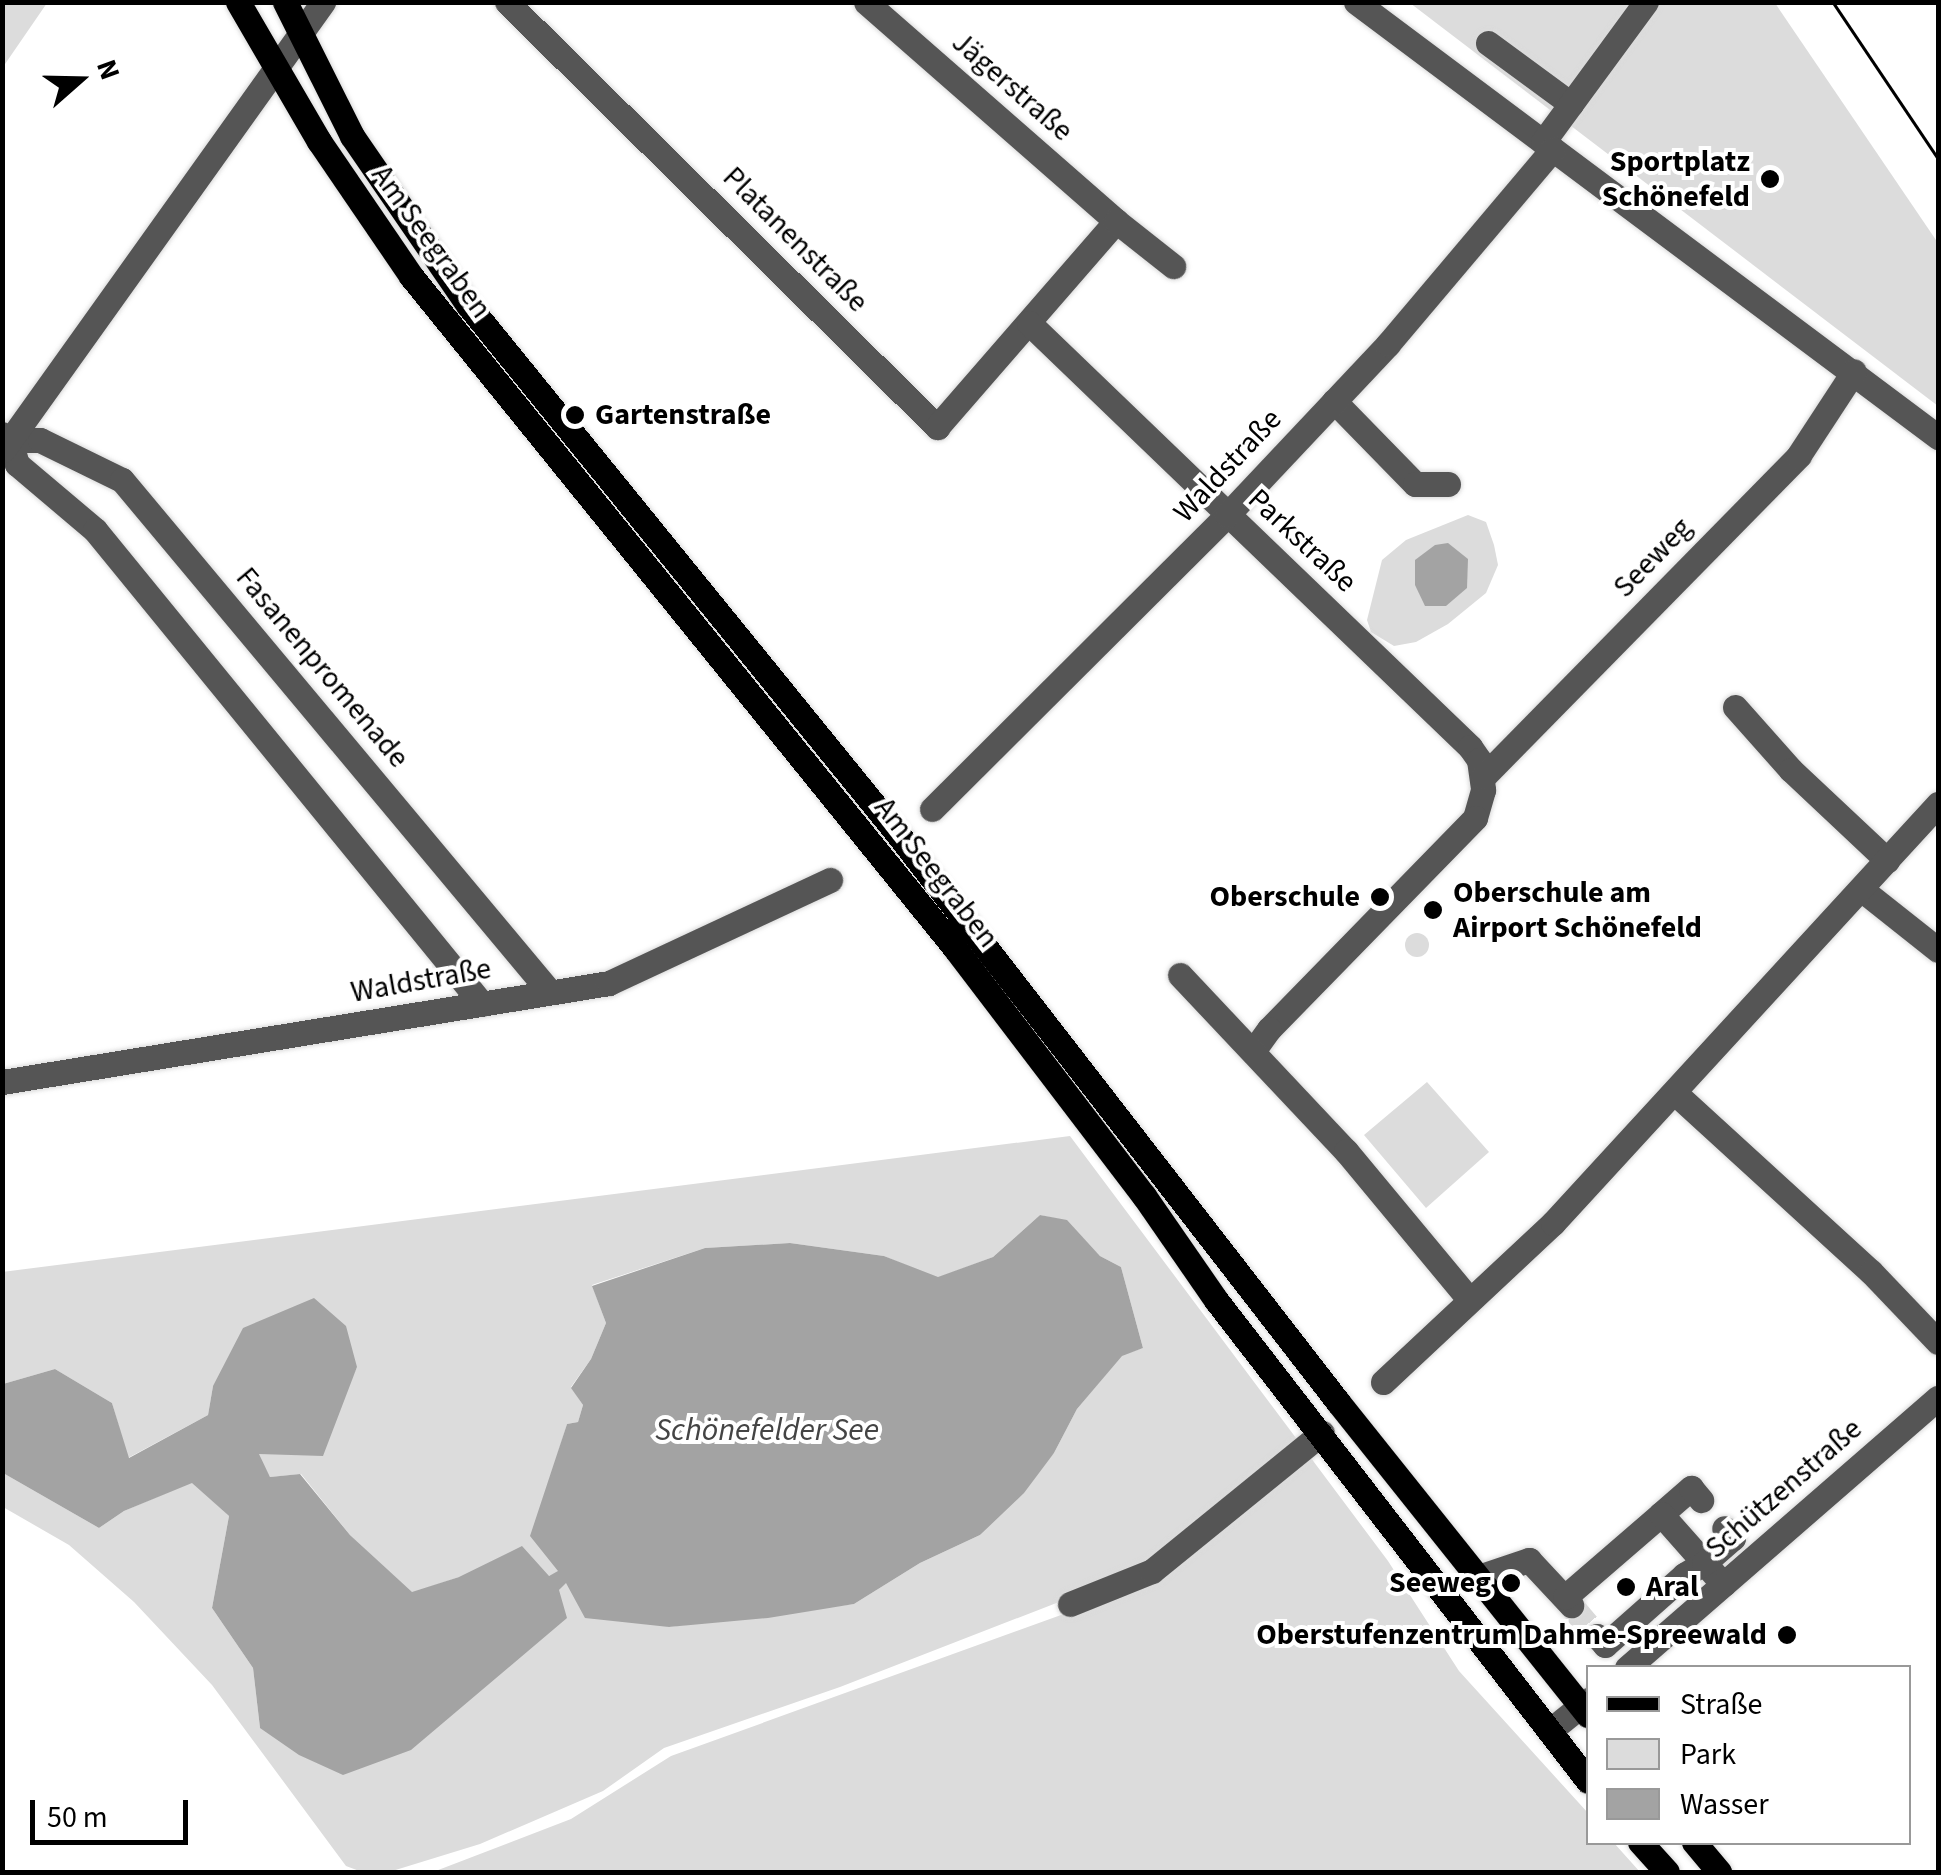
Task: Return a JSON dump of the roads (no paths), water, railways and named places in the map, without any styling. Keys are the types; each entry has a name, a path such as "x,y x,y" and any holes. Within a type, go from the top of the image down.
{"main road":[{"name":"Am Seegraben","path":"238,2 320,141 411,276 955,948 1124,1170 1216,1300 1586,1777"},
{"name":"Am Seegraben","path":"285,2 352,136 478,318 903,840 1478,1577 1586,1707"},
{"path":"1643,1845 1667,1872"},
{"path":"1697,1845 1720,1872"}],"street":[{"path":"324,2 5,442 18,464 95,530 482,1004"},
{"name":"Platanenstraße","path":"507,2 938,428 1029,324"},
{"name":"Jägerstraße","path":"866,2 1116,221 1173,266"},
{"path":"1356,2 1938,437"},
{"name":"Waldstraße","path":"932,809 1227,515 1334,401 1548,146 1571,104 1646,2"},
{"path":"1488,43 1571,104"},
{"path":"1029,324 1116,221"},
{"name":"Parkstraße","path":"1029,324 1470,746 1483,777"},
{"name":"Seeweg","path":"1483,777 1799,455 1854,371"},
{"path":"1334,401 1415,484 1448,484"},
{"name":"Fasanenpromenade","path":"5,442 40,440 122,480 550,991"},
{"path":"1735,707 1790,770 1888,860"},
{"path":"1254,1050 1302,993 1475,818 1483,777"},
{"path":"1383,1382 1553,1223 1938,804"},
{"name":"Waldstraße","path":"2,1082 609,983 830,880"},
{"path":"1862,889 1938,950"},
{"path":"1180,976 1254,1050 1469,1299"},
{"path":"1676,1092 1938,1342"},
{"name":"Schützenstraße","path":"1630,1665 1938,1398"},
{"path":"1070,1604 1152,1571 1322,1432"},
{"path":"1478,1577 1529,1560 1568,1601 1691,1488 1701,1500"},
{"path":"1662,1514 1723,1584"},
{"path":"1597,1636 1604,1645 1684,1575 1704,1563 1733,1538 1724,1528"},
{"path":"1630,1623 1649,1648"},
{"path":"1552,1730 1586,1707"}],"water":[{"path":"1448,543 1468,559 1467,588 1446,606 1425,606 1415,585 1415,560 1435,545"},
{"name":"Schönefelder See","path":"1040,1215 1067,1220 1100,1256 1121,1267 1143,1348 1122,1356 1077,1409 1054,1453 1024,1493 980,1535 920,1563 854,1604 768,1618 669,1627 585,1618 566,1583 559,1590 567,1618 411,1750 343,1775 299,1755 260,1728 253,1668 212,1608 229,1516 192,1483 124,1511 99,1528 3,1473 3,1384 55,1369 112,1403 129,1458 208,1415 213,1386 243,1328 314,1298 346,1326 357,1367 323,1456 259,1454 270,1477 300,1474 350,1535 412,1592 459,1577 522,1546 549,1576 558,1571 530,1536 567,1424 578,1422 583,1405 571,1388 591,1359 606,1323 592,1286 705,1248 790,1243 884,1256 938,1277 993,1257"}],"tunnel":[{"path":"1571,1605 1597,1636"}],"tram line":[{"path":"1833,2 1938,158"}],"place":[{"name":"Sportplatz Schönefeld","path":"1770,179"},
{"name":"Gartenstraße","path":"575,415"},
{"name":"Oberschule","path":"1380,897"},
{"name":"Oberschule am Airport Schönefeld","path":"1433,910"},
{"name":"Seeweg","path":"1511,1583"},
{"name":"Aral","path":"1626,1587"},
{"name":"Oberstufenzentrum Dahme-Spreewald","path":"1787,1635"}]}
